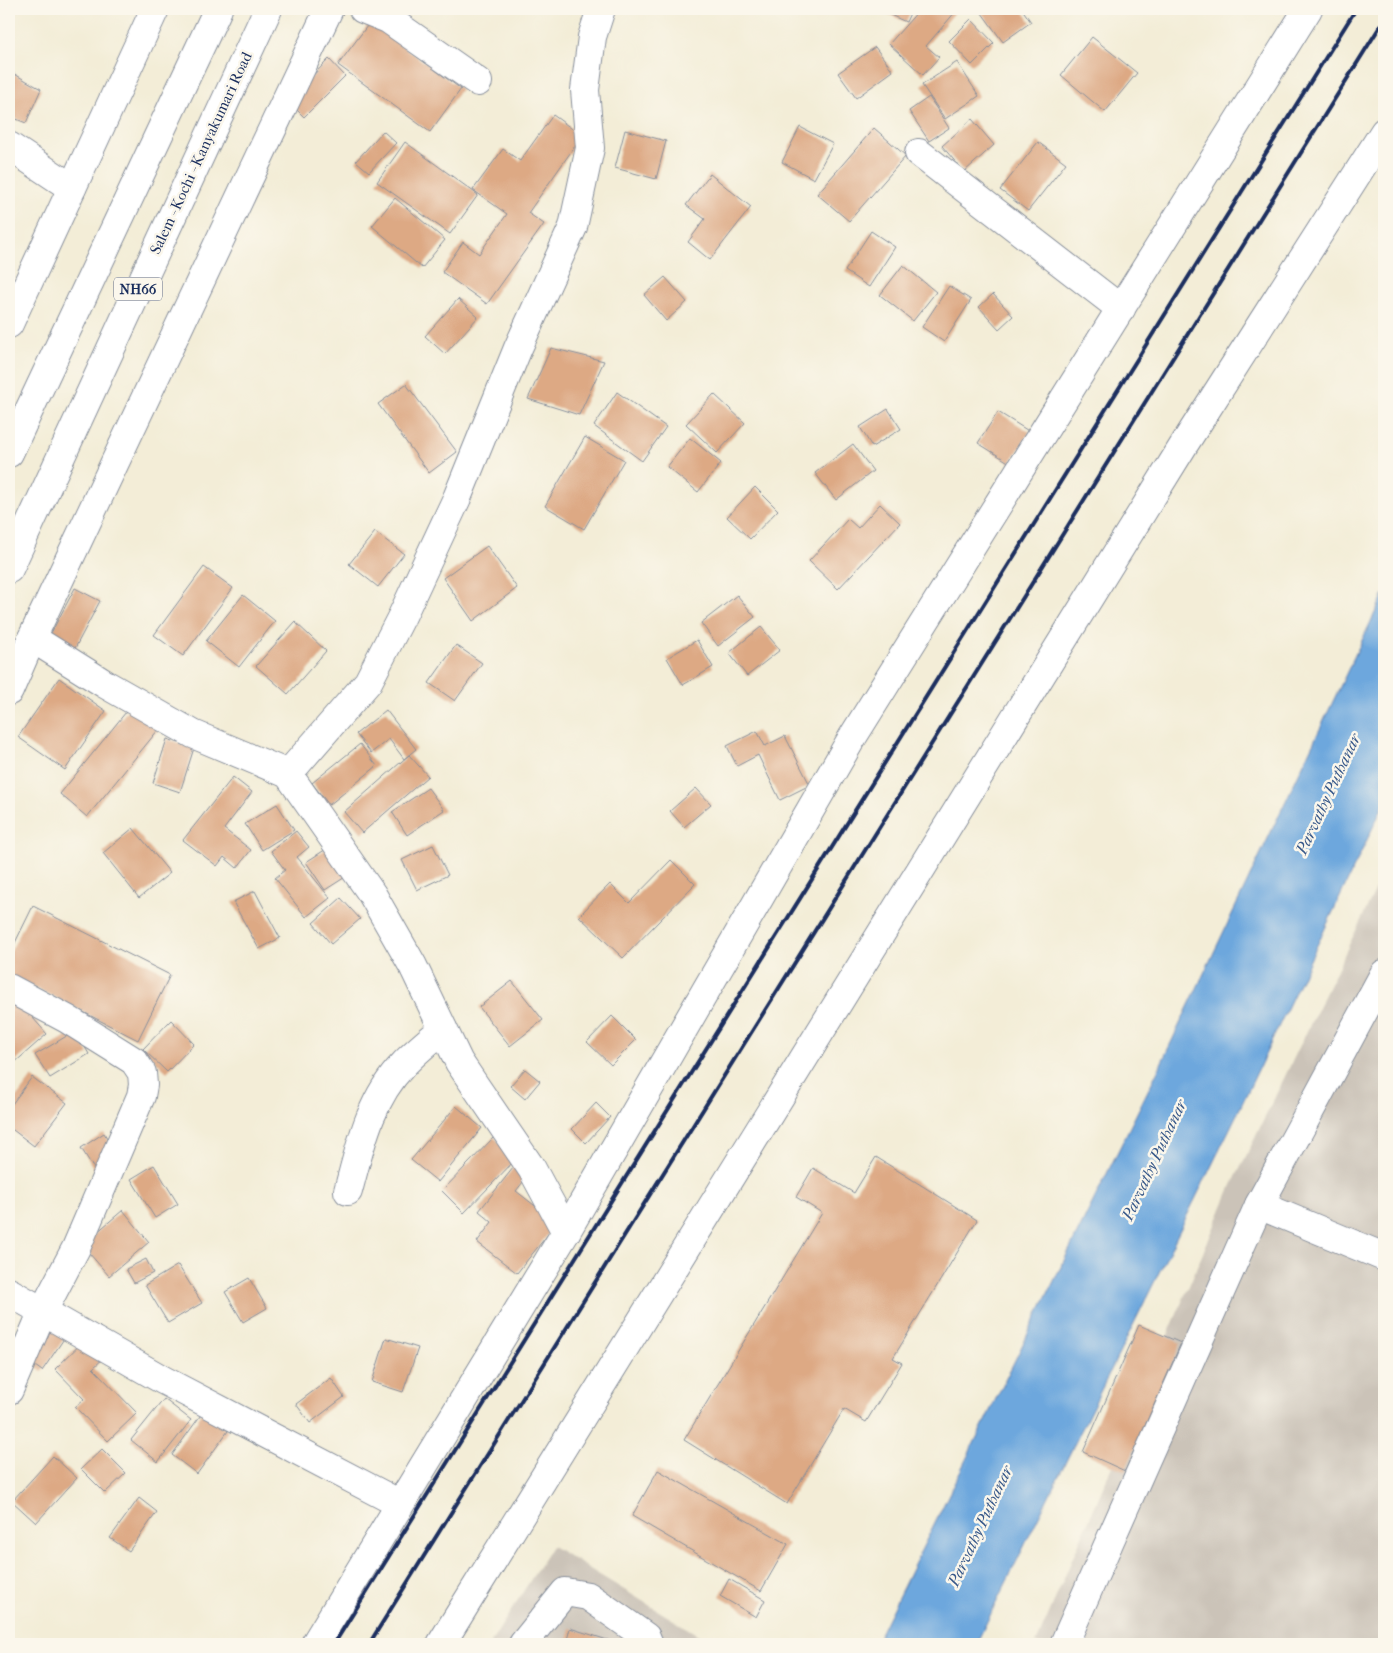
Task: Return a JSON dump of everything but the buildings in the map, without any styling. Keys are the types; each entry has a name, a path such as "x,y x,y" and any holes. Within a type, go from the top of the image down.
{"main road":[{"path":"9,324 19,287 72,188 155,9"},
{"name":"NH66","path":"9,453 218,9"},
{"name":"Salem - Kochi - Kanyakumari Road","path":"9,569 268,9"},
{"path":"9,691 32,638 329,9"},
{"path":"363,9 388,19 478,82"},
{"path":"288,774 368,682 402,616 457,498 518,348 573,227 590,148 585,90 592,38 601,9"},
{"path":"315,1644 566,1232 852,738 1308,9"},
{"path":"441,1644 1185,442 1384,132"},
{"path":"9,146 72,188"},
{"path":"919,152 1121,309"},
{"path":"32,638 105,684 193,734 288,774 372,894 413,966 459,1062 532,1169 566,1232"},
{"path":"1064,1644 1259,1205 1384,974"},
{"path":"9,988 67,1019 134,1061 142,1073 144,1086 76,1248 43,1311 9,1390"},
{"path":"348,1191 366,1128 380,1095 402,1066 443,1029"},
{"path":"1259,1205 1384,1257"},
{"path":"9,1292 163,1380 400,1504"},
{"path":"524,1644 565,1592 588,1596 646,1637 649,1644"}],"shaded area":[{"path":"1384,873 1384,1644 1036,1644 1232,1185"},
{"path":"552,1546 713,1644 490,1644"}],"water":[{"name":"Parvathy Puthanar","path":"1384,594 1384,804 1240,1108 976,1644 875,1644 1159,1068"}],"railway":[{"path":"334,1644 1356,9"},
{"path":"369,1644 1384,20"}]}
